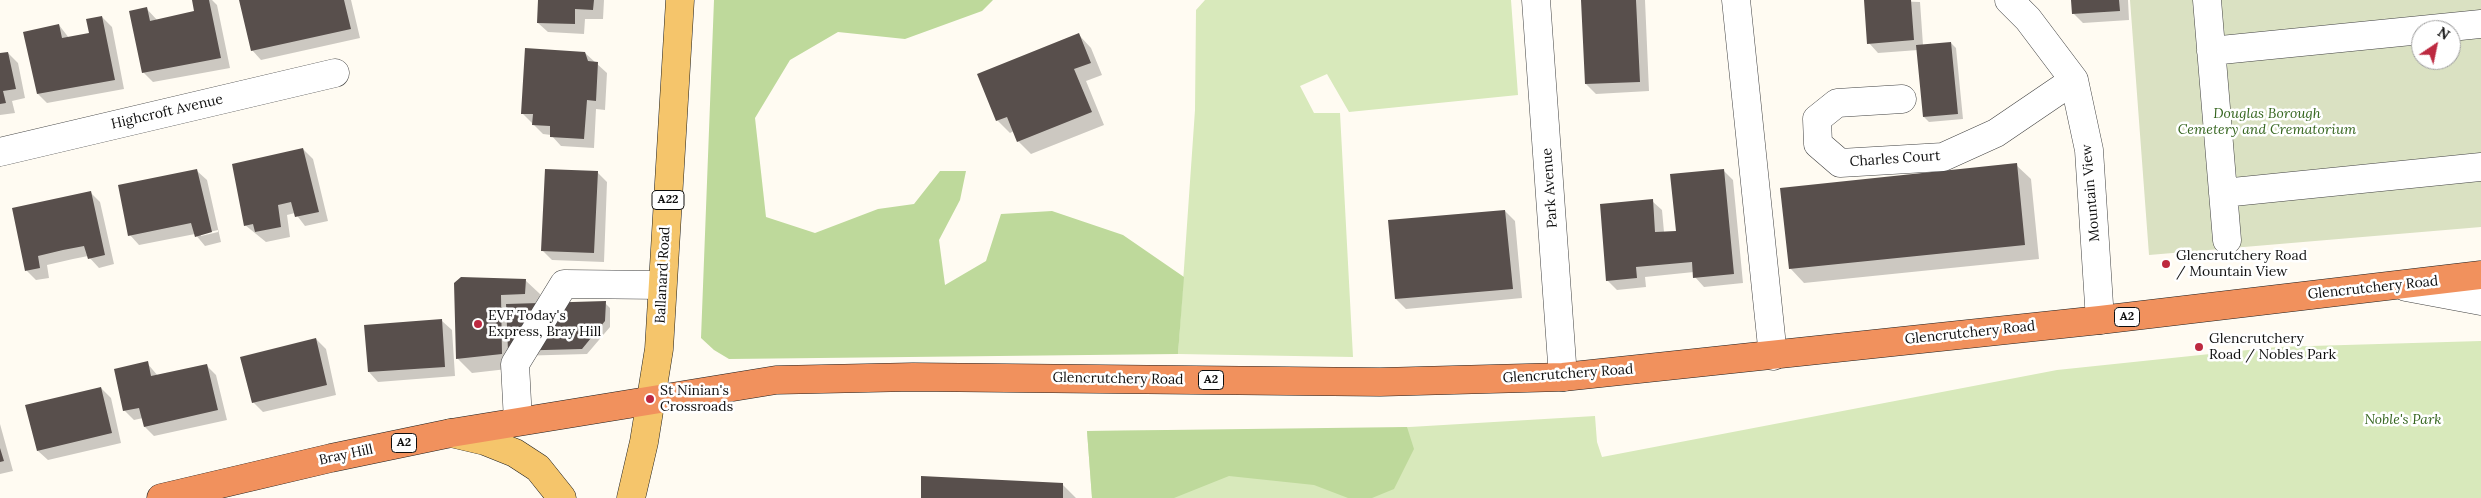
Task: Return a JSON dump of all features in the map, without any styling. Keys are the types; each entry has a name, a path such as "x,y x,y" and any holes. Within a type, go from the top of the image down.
{"highway":[{"name":"Glencrutchery Road","path":"650,399 776,380 817,379 913,377 1380,382 1563,377 1773,356 1895,340 2100,320 2481,275"},
{"name":"Bray Hill","path":"160,498 331,458 518,421 650,399"}],"main road":[{"name":"Ballanard Road","path":"650,399 659,349 680,0"},
{"name":"A22","path":"630,498 650,399"},
{"path":"451,434 485,441 515,453 538,468 562,498"}],"street":[{"name":"Park Avenue","path":"1536,0 1563,377"},
{"path":"1736,0 1773,356"},
{"name":"Mountain View","path":"2008,0 2028,19 2074,80 2089,150 2100,320"},
{"path":"2206,0 2227,240"},
{"path":"2461,26 2481,24"},
{"path":"2211,50 2411,31"},
{"name":"Highcroft Avenue","path":"0,152 335,73"},
{"name":"Charles Court","path":"1902,99 1837,103 1817,120 1818,144 1840,163 1943,157 1996,133 2074,80"},
{"path":"2223,193 2481,167"},
{"path":"518,421 515,364 564,284 662,285"},
{"path":"2396,285 2481,301"}],"green space":[{"path":"714,0 993,0 982,11 905,39 838,32 790,60 755,118 766,217 815,233 878,209 914,204 940,171 966,171 960,200 939,240 945,285 986,261 1001,214 1052,211 1123,235 1184,277 1178,354 729,359 714,350 701,338"},
{"path":"1205,0 1511,0 1518,95 1349,112 1327,74 1300,86 1314,113 1340,113 1353,357 1178,354 1195,110 1196,10"},
{"name":"Douglas Borough Cemetery and Crematorium","path":"2130,0 2481,0 2481,227 2149,255"},
{"name":"Noble's Park","path":"2481,341 2481,498 1092,498 1087,431 1376,429 1595,416 1597,442 1602,457 2057,370 2277,347"},
{"path":"1407,427 1414,449 1394,489 1372,498 1348,498 1314,485 1229,476 1174,498 1092,498 1087,431"}],"building":[{"path":"192,0 209,0 221,58 142,73 129,11 147,7 150,21 194,11"},
{"path":"239,0 344,0 351,29 251,51"},
{"path":"538,0 594,0 593,10 575,9 575,24 537,23"},
{"path":"1581,0 1636,0 1640,82 1585,84"},
{"path":"1864,0 1911,0 1914,40 1867,44"},
{"path":"2071,0 2119,0 2120,11 2072,14"},
{"path":"102,16 115,80 37,94 23,32 59,24 62,38 89,33 86,19"},
{"path":"1079,33 1091,63 1074,69 1092,112 1017,142 1007,117 996,121 977,74"},
{"path":"1951,42 1958,114 1923,117 1916,45"},
{"path":"525,48 585,52 588,61 598,62 596,101 587,100 584,139 550,137 550,126 532,125 533,114 521,114"},
{"path":"8,52 16,89 3,91 6,103 0,104 0,53"},
{"path":"303,148 319,212 295,217 291,202 278,205 281,227 255,232 253,224 244,226 232,164"},
{"path":"2017,163 2025,245 1789,269 1780,188"},
{"path":"197,169 212,232 195,237 191,223 128,236 118,185"},
{"path":"545,169 598,171 594,253 541,251"},
{"path":"1724,169 1734,274 1693,278 1692,262 1636,267 1637,278 1606,281 1600,204 1653,199 1655,232 1676,231 1670,174"},
{"path":"91,191 105,255 88,259 84,246 63,250 38,256 40,268 25,271 12,208"},
{"path":"1505,210 1513,289 1395,299 1388,220"},
{"name":"EVF Today's Express, Bray Hill","path":"461,277 526,279 525,294 501,295 502,354 456,359 454,283"},
{"path":"606,301 605,321 582,349 508,351 506,304"},
{"path":"442,319 445,367 368,372 364,325"},
{"path":"316,338 327,385 252,403 240,357"},
{"path":"148,361 151,376 207,364 218,410 144,427 139,408 123,411 114,369"},
{"path":"101,387 112,433 37,451 25,405"},
{"path":"0,448 4,461 0,462"},
{"path":"921,476 1063,483 1063,498 921,498"}],"place":[{"name":"Glencrutchery Road / Mountain View","path":"2166,264"},
{"name":"EVF Today's Express, Bray Hill","path":"478,324"},
{"name":"Glencrutchery Road / Nobles Park","path":"2199,347"},
{"name":"St Ninian's Crossroads","path":"650,399"}]}
